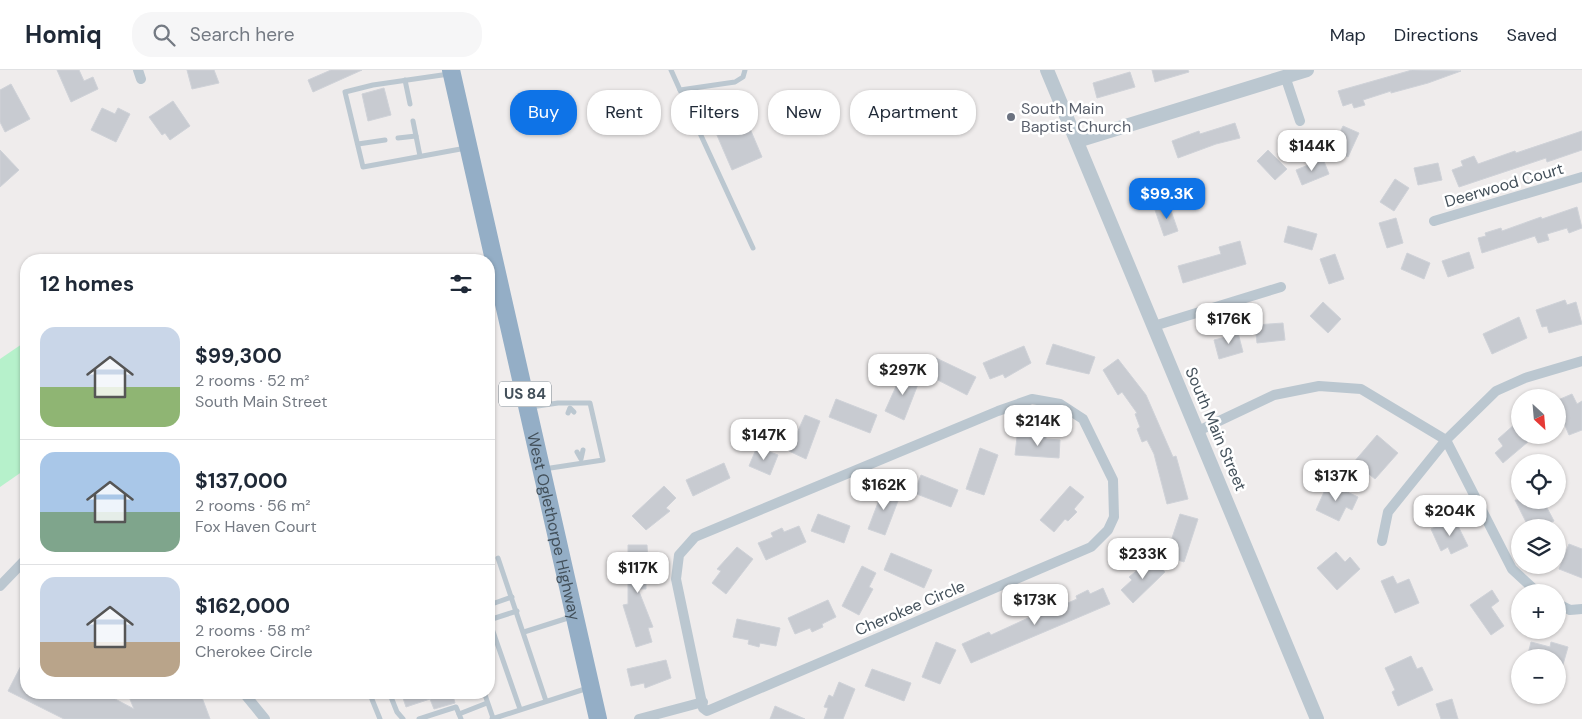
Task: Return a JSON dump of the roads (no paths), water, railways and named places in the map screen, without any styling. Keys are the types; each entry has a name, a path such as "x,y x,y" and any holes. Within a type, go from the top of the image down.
{"highway":[{"name":"West Oglethorpe Highway","path":"451,72 492,254"},
{"name":"West Oglethorpe Highway","path":"495,265 598,719"}],"street":[{"name":"South Main Street","path":"1047,70 1317,719"},
{"path":"1077,141 1307,70"},
{"path":"1285,76 1300,121"},
{"name":"Deerwood Court","path":"1434,221 1582,177"},
{"path":"1154,326 1281,287"},
{"path":"1382,541 1388,512 1446,440 1496,391 1525,378 1582,361"},
{"path":"1198,431 1274,395 1319,386 1361,389 1446,440 1512,569 1528,584"},
{"name":"Cherokee Circle","path":"1032,399 1060,404 1083,419 1113,480 1114,516 1108,530 1091,547 707,711 703,708 703,702 676,579 679,555 696,537 998,411 1032,399"},
{"path":"0,586 20,565"},
{"path":"1566,608 1570,610 1582,609"},
{"path":"249,699 265,719"},
{"name":"Cherokee Circle","path":"638,719 703,702"}],"lane":[{"path":"671,70 680,90 735,82 743,77 744,70"},
{"path":"451,72 345,92 363,167 468,148"},
{"path":"405,80 410,104"},
{"path":"413,121 420,156"},
{"path":"701,135 753,248"},
{"path":"398,138 416,136"},
{"path":"358,144 385,140"},
{"path":"528,408 570,409 590,403 603,460 582,461 542,469"},
{"path":"580,451 582,461"},
{"path":"498,558 546,701"},
{"path":"495,603 512,597"},
{"path":"495,618 516,611"},
{"path":"524,632 575,615"},
{"path":"495,637 520,709"},
{"path":"486,699 492,719 591,687"},
{"path":"372,699 380,719"},
{"path":"392,699 397,712 403,719"},
{"path":"419,719 456,707 460,716 487,703"}],"place":[{"name":"South Main Baptist Church","path":"1011,117"}]}
